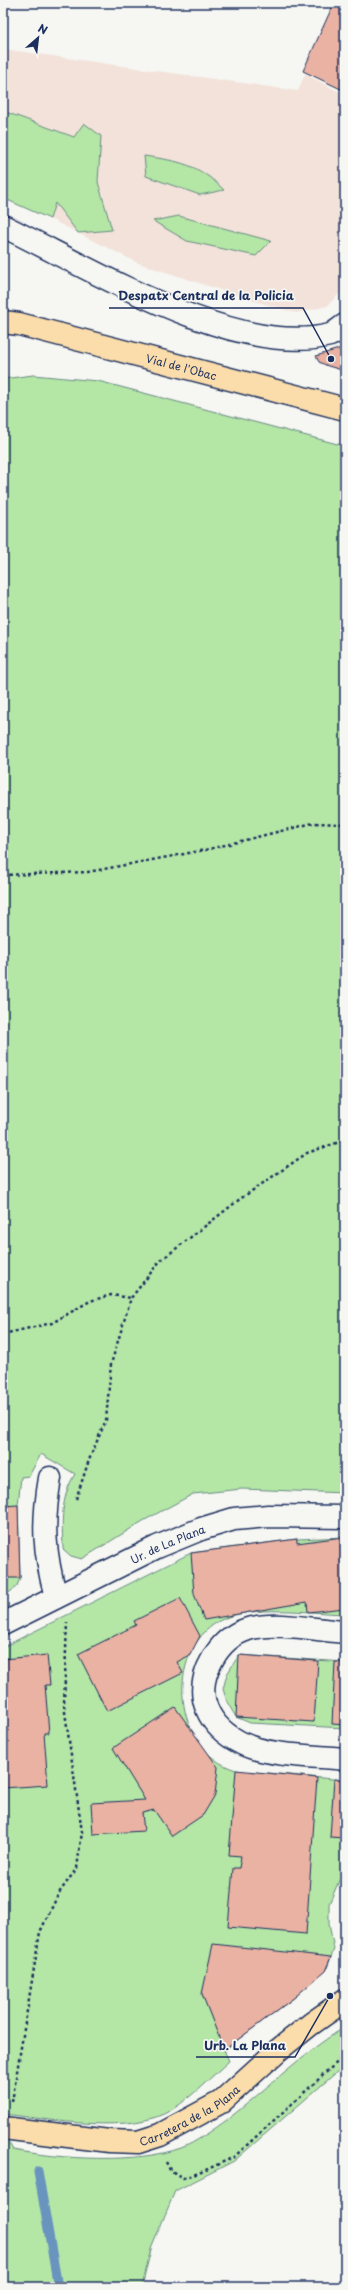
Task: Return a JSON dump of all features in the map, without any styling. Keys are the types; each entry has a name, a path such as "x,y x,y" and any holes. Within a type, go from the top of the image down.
{"main road":[{"name":"Vial de l'Obac","path":"8,321 345,409"},
{"name":"Carretera de la Plana","path":"3,2128 109,2141 138,2142 152,2138 191,2120 221,2102 294,2037 345,2000"}],"street":[{"path":"3,226 149,299 202,320 256,334 297,339 331,335 345,325"},
{"path":"50,1478 44,1511 44,1539 49,1572 56,1597"},
{"name":"Ur. de La Plana","path":"3,1624 157,1547 201,1529 234,1519 268,1516 345,1517"},
{"path":"345,1632 264,1625 247,1630 220,1646 206,1670 202,1684 203,1696 215,1723 227,1735 244,1745 263,1751 345,1759"}],"path":[{"path":"3,875 88,872 205,850 313,823 345,824"},
{"path":"3,1334 52,1323 90,1301 111,1294 131,1298"},
{"path":"152,2138 170,2170 183,2178 199,2173 234,2157 345,2055"}],"shaded area":[{"path":"3,49 298,91 305,74 345,95 345,288 327,306 296,313 138,263 50,219 74,137 3,111"}],"green space":[{"path":"3,111 74,137 84,123 101,136 98,182 112,230 78,233 55,203 50,219 3,198"},
{"path":"144,156 187,165 205,174 224,190 200,195 146,176"},
{"path":"179,216 271,241 256,256 187,241 153,221"},
{"path":"33,375 98,381 345,446 345,1493 242,1489 193,1494 143,1521 82,1559 71,1556 63,1549 62,1520 64,1501 70,1483 75,1474 41,1454 29,1476 21,1477 18,1505 20,1578 17,1586 3,1598 3,379"},
{"path":"345,1537 345,1614 298,1611 263,1611 232,1616 219,1621 201,1636 190,1655 184,1677 183,1700 188,1723 199,1743 215,1759 236,1770 345,1780 345,1867 329,1904 329,1924 334,1949 327,1968 295,1997 224,2050 229,2061 195,2092 173,2109 156,2117 135,2122 90,2124 3,2114 3,1647 191,1553 297,1539"},
{"path":"239,1655 345,1662 345,1728 250,1723 236,1717 227,1702 223,1689 227,1674"},
{"path":"345,2027 345,2065 234,2161 175,2191 151,2249 142,2287 3,2287 3,2133 13,2150 75,2158 121,2158 143,2156 181,2148 199,2139 223,2123 314,2048"}],"building":[{"path":"334,3 345,3 345,91 303,71"},
{"path":"345,347 345,371 319,362 316,356"},
{"path":"18,1505 20,1578 3,1578 3,1506"},
{"path":"343,1537 345,1554 345,1608 308,1612 307,1602 204,1620 194,1594 191,1553 297,1539 297,1543"},
{"path":"180,1598 200,1636 190,1655 177,1662 183,1673 107,1711 78,1654 136,1625 134,1621"},
{"path":"47,1655 50,1685 45,1685 49,1733 44,1733 48,1785 3,1788 3,1659"},
{"path":"239,1655 318,1661 314,1722 236,1717"},
{"path":"335,1662 345,1662 345,1725 332,1724"},
{"path":"175,1707 218,1767 215,1795 203,1815 172,1836 154,1810 142,1813 144,1831 93,1834 91,1803 145,1800 113,1748"},
{"path":"236,1770 317,1778 306,1934 228,1927 233,1868 239,1868 241,1856 229,1855"},
{"path":"334,1779 345,1780 345,1838 330,1837"},
{"path":"213,1944 331,1957 325,1971 295,1997 224,2050 202,1994"}],"waterway":[{"path":"38,2171 58,2287"}],"place":[{"name":"Despatx Central de la Policia","path":"331,359"},
{"name":"Urb. La Plana","path":"330,1996"}]}
